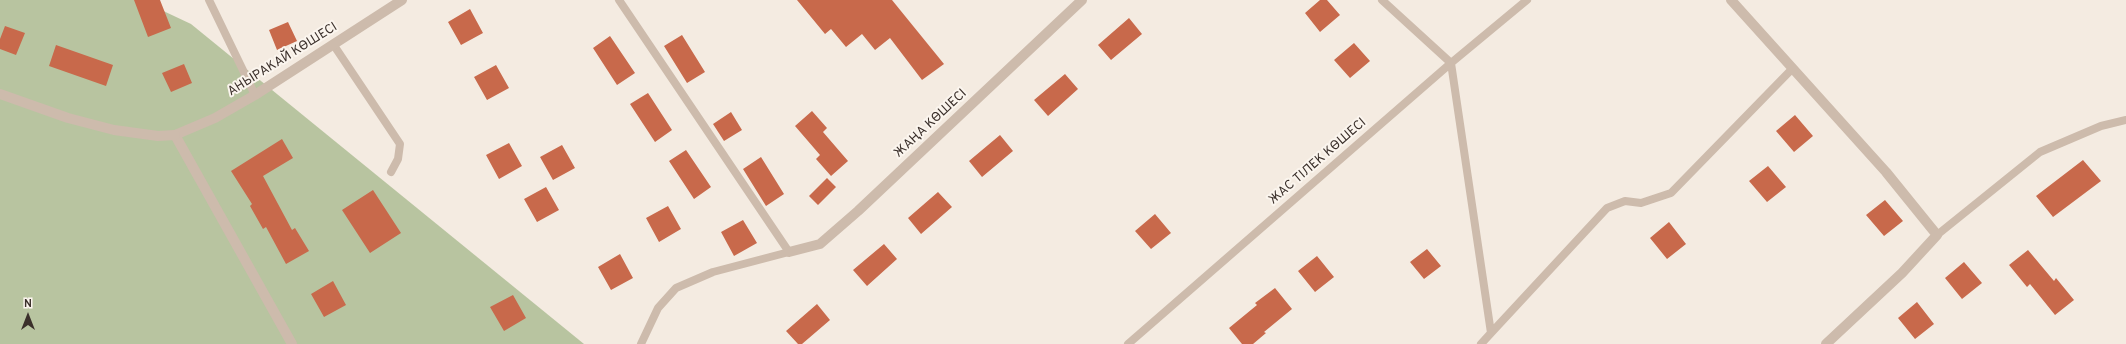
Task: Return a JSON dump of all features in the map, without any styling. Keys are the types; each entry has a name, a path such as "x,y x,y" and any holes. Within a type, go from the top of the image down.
{"street":[{"name":"АНЫРАКАЙ КӨШЕСІ","path":"175,136 215,118 255,95 402,0"},
{"name":"ЖАҢА КӨШЕСІ","path":"789,252 820,244 1082,0"},
{"path":"1731,0 1886,172 1937,235 1902,273 1826,344"},
{"path":"0,94 68,118 114,130 158,136 175,136 292,344"}],"lane":[{"path":"209,0 255,95"},
{"path":"619,0 789,252 713,272 676,288 658,308 641,344"},
{"path":"1382,0 1451,63 1491,333"},
{"name":"ЖАС ТІЛЕК КӨШЕСІ","path":"1128,344 1451,63 1527,0"},
{"path":"333,44 400,144 398,159 391,172"},
{"path":"1481,344 1607,208 1625,202 1641,203 1671,193 1792,69"},
{"path":"1937,235 2040,152 2101,126 2126,120"}],"green space":[{"path":"0,0 140,0 191,24 584,344 0,344"}],"building":[{"path":"134,0 160,0 171,28 148,37"},
{"path":"797,0 892,0 944,64 922,80 890,38 875,50 862,34 846,47 831,29 825,34"},
{"path":"1320,0 1327,0 1340,15 1320,32 1305,13"},
{"path":"470,9 483,33 461,45 448,22"},
{"path":"1129,18 1142,34 1111,60 1098,45"},
{"path":"288,22 297,41 277,50 269,30"},
{"path":"5,26 25,33 16,55 0,49 0,39"},
{"path":"682,35 705,72 687,83 664,46"},
{"path":"610,36 635,73 617,85 593,48"},
{"path":"1354,43 1370,61 1350,78 1334,60"},
{"path":"56,45 113,65 106,86 49,66"},
{"path":"184,64 192,83 171,92 162,73"},
{"path":"496,65 509,88 487,100 474,77"},
{"path":"1065,74 1078,89 1048,116 1034,100"},
{"path":"648,93 672,130 655,142 630,104"},
{"path":"812,111 827,128 823,132 848,161 831,176 816,159 820,155 795,126"},
{"path":"731,112 742,130 724,141 713,124"},
{"path":"1795,115 1813,136 1794,152 1776,131"},
{"path":"1000,135 1013,151 982,177 969,161"},
{"path":"282,139 293,158 263,176 292,230 295,228 309,251 286,264 266,227 263,229 250,206 252,204 231,171"},
{"path":"509,143 522,166 499,179 486,155"},
{"path":"562,145 575,168 553,180 540,157"},
{"path":"686,150 711,187 694,199 669,161"},
{"path":"761,157 784,194 766,206 743,169"},
{"path":"2083,160 2101,181 2053,217 2036,196"},
{"path":"1768,166 1786,187 1767,202 1749,181"},
{"path":"827,178 836,187 818,205 809,196"},
{"path":"546,187 559,210 537,222 524,199"},
{"path":"373,190 401,233 370,253 342,210"},
{"path":"938,192 952,207 921,234 908,218"},
{"path":"1885,200 1903,221 1884,236 1866,215"},
{"path":"668,206 681,229 659,242 646,218"},
{"path":"1155,214 1171,233 1151,249 1135,231"},
{"path":"743,220 757,243 734,256 721,232"},
{"path":"1669,222 1686,244 1667,259 1650,238"},
{"path":"884,244 897,259 867,286 853,270"},
{"path":"1427,249 1441,266 1424,279 1410,262"},
{"path":"2028,250 2054,281 2056,278 2074,300 2055,315 2030,284 2027,287 2009,265"},
{"path":"620,254 633,278 611,290 598,267"},
{"path":"1317,256 1334,277 1315,292 1298,271"},
{"path":"1964,262 1982,283 1962,299 1945,278"},
{"path":"333,281 346,305 324,317 311,294"},
{"path":"1275,288 1292,309 1264,332 1266,333 1253,344 1242,344 1229,328 1257,305 1255,303"},
{"path":"513,295 526,318 504,331 490,307"},
{"path":"1917,302 1934,324 1915,339 1898,318"},
{"path":"817,304 830,320 802,344 798,344 786,331"}]}
